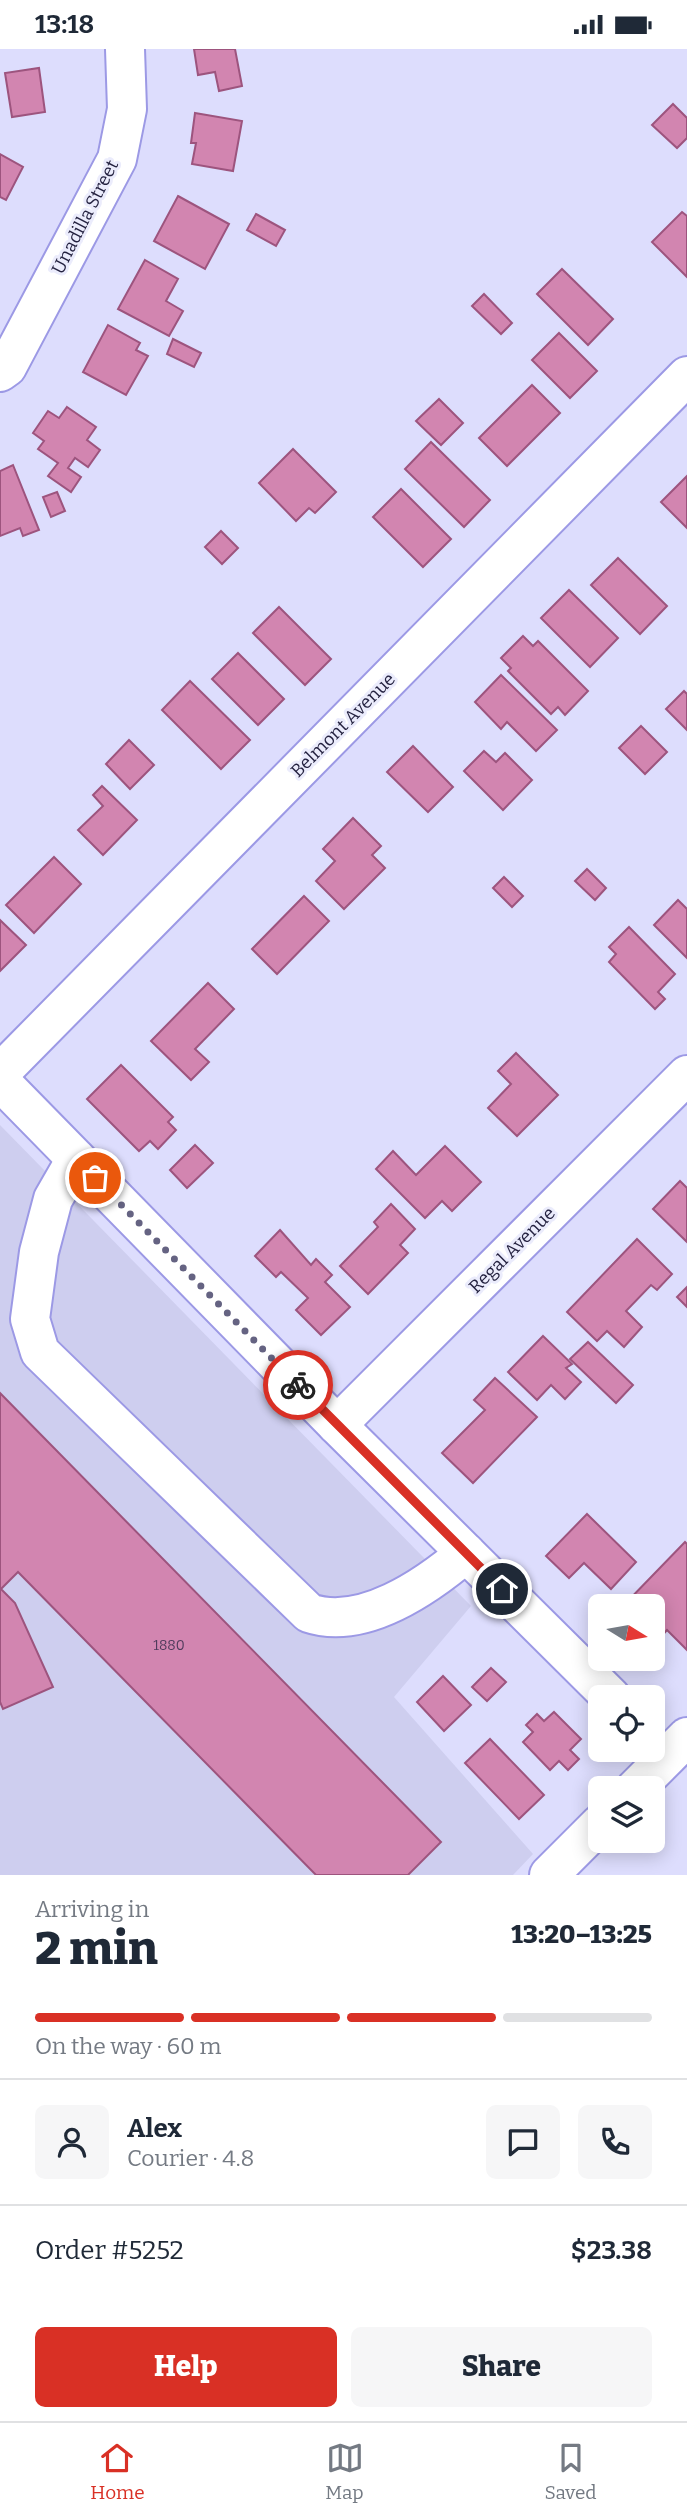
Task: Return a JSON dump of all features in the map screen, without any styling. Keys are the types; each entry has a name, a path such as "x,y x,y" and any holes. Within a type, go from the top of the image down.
{"street":[{"name":"Unadilla Street","path":"0,372 7,366 117,159 127,109 125,49"},
{"name":"Belmont Avenue","path":"0,1073 687,376"},
{"name":"Regal Avenue","path":"337,1425 687,1075"},
{"path":"0,1081 337,1425 599,1685"},
{"path":"76,1159 53,1199 39,1252 30,1319 40,1352 309,1613 322,1618 345,1617 391,1604 445,1570 466,1553"},
{"path":"648,1776 674,1750"},
{"path":"549,1875 588,1836"}],"shaded area":[{"path":"0,1125 471,1606 394,1697 533,1854 513,1875 0,1875"}],"building":[{"path":"194,49 235,49 242,86 219,91 215,72 198,75"},
{"path":"39,68 45,112 12,117 5,73"},
{"path":"673,104 687,118 687,138 677,148 652,125"},
{"path":"195,113 242,121 233,171 192,164 196,143 191,143"},
{"path":"0,154 23,167 6,200 0,197"},
{"path":"178,196 229,224 205,269 154,241"},
{"path":"682,212 687,216 687,277 652,242"},
{"path":"256,214 285,230 276,246 247,230"},
{"path":"145,260 178,279 166,301 183,311 169,336 118,309"},
{"path":"562,269 613,319 588,345 537,294"},
{"path":"484,294 512,323 501,334 472,306"},
{"path":"108,325 140,343 136,350 148,356 126,395 83,372"},
{"path":"559,333 597,371 570,398 532,360"},
{"path":"173,339 201,353 194,367 167,354"},
{"path":"532,385 560,413 507,466 479,438"},
{"path":"439,399 463,423 441,445 416,421"},
{"path":"67,407 96,427 87,440 100,450 88,467 75,458 68,468 81,477 71,492 48,476 58,463 38,449 44,441 33,433 48,411 59,418"},
{"path":"431,442 490,500 464,527 405,469"},
{"path":"293,449 336,492 315,513 309,508 296,521 259,483"},
{"path":"13,465 39,530 23,536 20,528 0,536 0,471"},
{"path":"687,476 687,528 661,502"},
{"path":"401,489 451,539 423,567 373,517"},
{"path":"57,492 65,511 51,517 43,497"},
{"path":"221,531 238,548 222,564 205,547"},
{"path":"618,558 667,606 640,634 591,585"},
{"path":"569,590 618,638 590,667 541,618"},
{"path":"279,607 331,659 305,685 253,633"},
{"path":"523,636 533,646 538,641 588,691 565,715 558,707 551,714 508,671 511,668 501,658"},
{"path":"238,653 284,699 258,725 212,679"},
{"path":"501,675 557,730 536,751 507,722 501,729 475,702"},
{"path":"190,681 250,740 221,769 162,710"},
{"path":"684,691 687,694 687,730 666,709"},
{"path":"641,726 667,752 645,774 619,748"},
{"path":"129,740 154,765 130,789 106,764"},
{"path":"413,746 453,787 428,812 387,772"},
{"path":"484,751 496,762 505,753 532,780 503,810 464,771"},
{"path":"102,786 137,820 103,855 78,830 103,806 93,795"},
{"path":"353,818 381,846 372,855 385,868 344,909 316,881 335,861 323,849"},
{"path":"54,857 81,884 34,933 6,905"},
{"path":"587,869 606,888 595,900 575,881"},
{"path":"504,877 523,896 512,907 493,888"},
{"path":"304,896 329,921 277,974 252,949"},
{"path":"678,900 687,909 687,958 654,925"},
{"path":"0,920 26,945 0,971"},
{"path":"629,927 675,974 658,992 665,999 655,1009 609,962 616,954 609,947"},
{"path":"208,983 234,1009 195,1049 209,1062 191,1080 151,1041"},
{"path":"516,1053 558,1095 517,1136 488,1108 511,1084 498,1071"},
{"path":"121,1065 173,1117 168,1122 176,1130 158,1149 150,1141 139,1151 87,1099"},
{"path":"195,1145 213,1163 187,1188 170,1170"},
{"path":"445,1146 481,1182 452,1211 442,1201 425,1218 376,1169 393,1151 416,1175"},
{"path":"680,1181 687,1188 687,1242 653,1209"},
{"path":"391,1204 415,1229 400,1245 408,1253 368,1294 340,1266 378,1227 374,1222"},
{"path":"280,1230 311,1265 316,1259 332,1275 325,1282 350,1307 321,1335 296,1310 308,1298 281,1272 276,1277 255,1256"},
{"path":"637,1239 672,1274 657,1290 651,1285 626,1311 642,1327 624,1347 607,1331 597,1341 567,1312"},
{"path":"687,1287 687,1307 677,1297"},
{"path":"543,1336 572,1364 566,1368 581,1382 565,1399 551,1385 537,1400 508,1372"},
{"path":"588,1342 633,1385 616,1403 570,1359"},
{"path":"495,1378 537,1417 473,1483 442,1453 485,1410 474,1400"},
{"path":"0,1393 441,1842 408,1875 316,1875 18,1572 1,1589 15,1603 53,1687 3,1709 0,1702"},
{"path":"587,1514 636,1562 611,1589 584,1563 569,1578 546,1556"},
{"path":"685,1542 687,1544 687,1650 667,1630 665,1632 665,1594 635,1594"},
{"path":"491,1668 506,1682 487,1701 472,1687"},
{"path":"443,1676 471,1705 444,1731 417,1702"},
{"path":"554,1712 581,1739 570,1750 579,1759 568,1770 559,1761 550,1770 523,1742 533,1732 526,1725 537,1714 544,1721"},
{"path":"490,1739 544,1795 519,1819 465,1763"}],"way so far":[{"path":"95,1178 298,1385"}],"route":[{"path":"298,1385 502,1589"}]}
